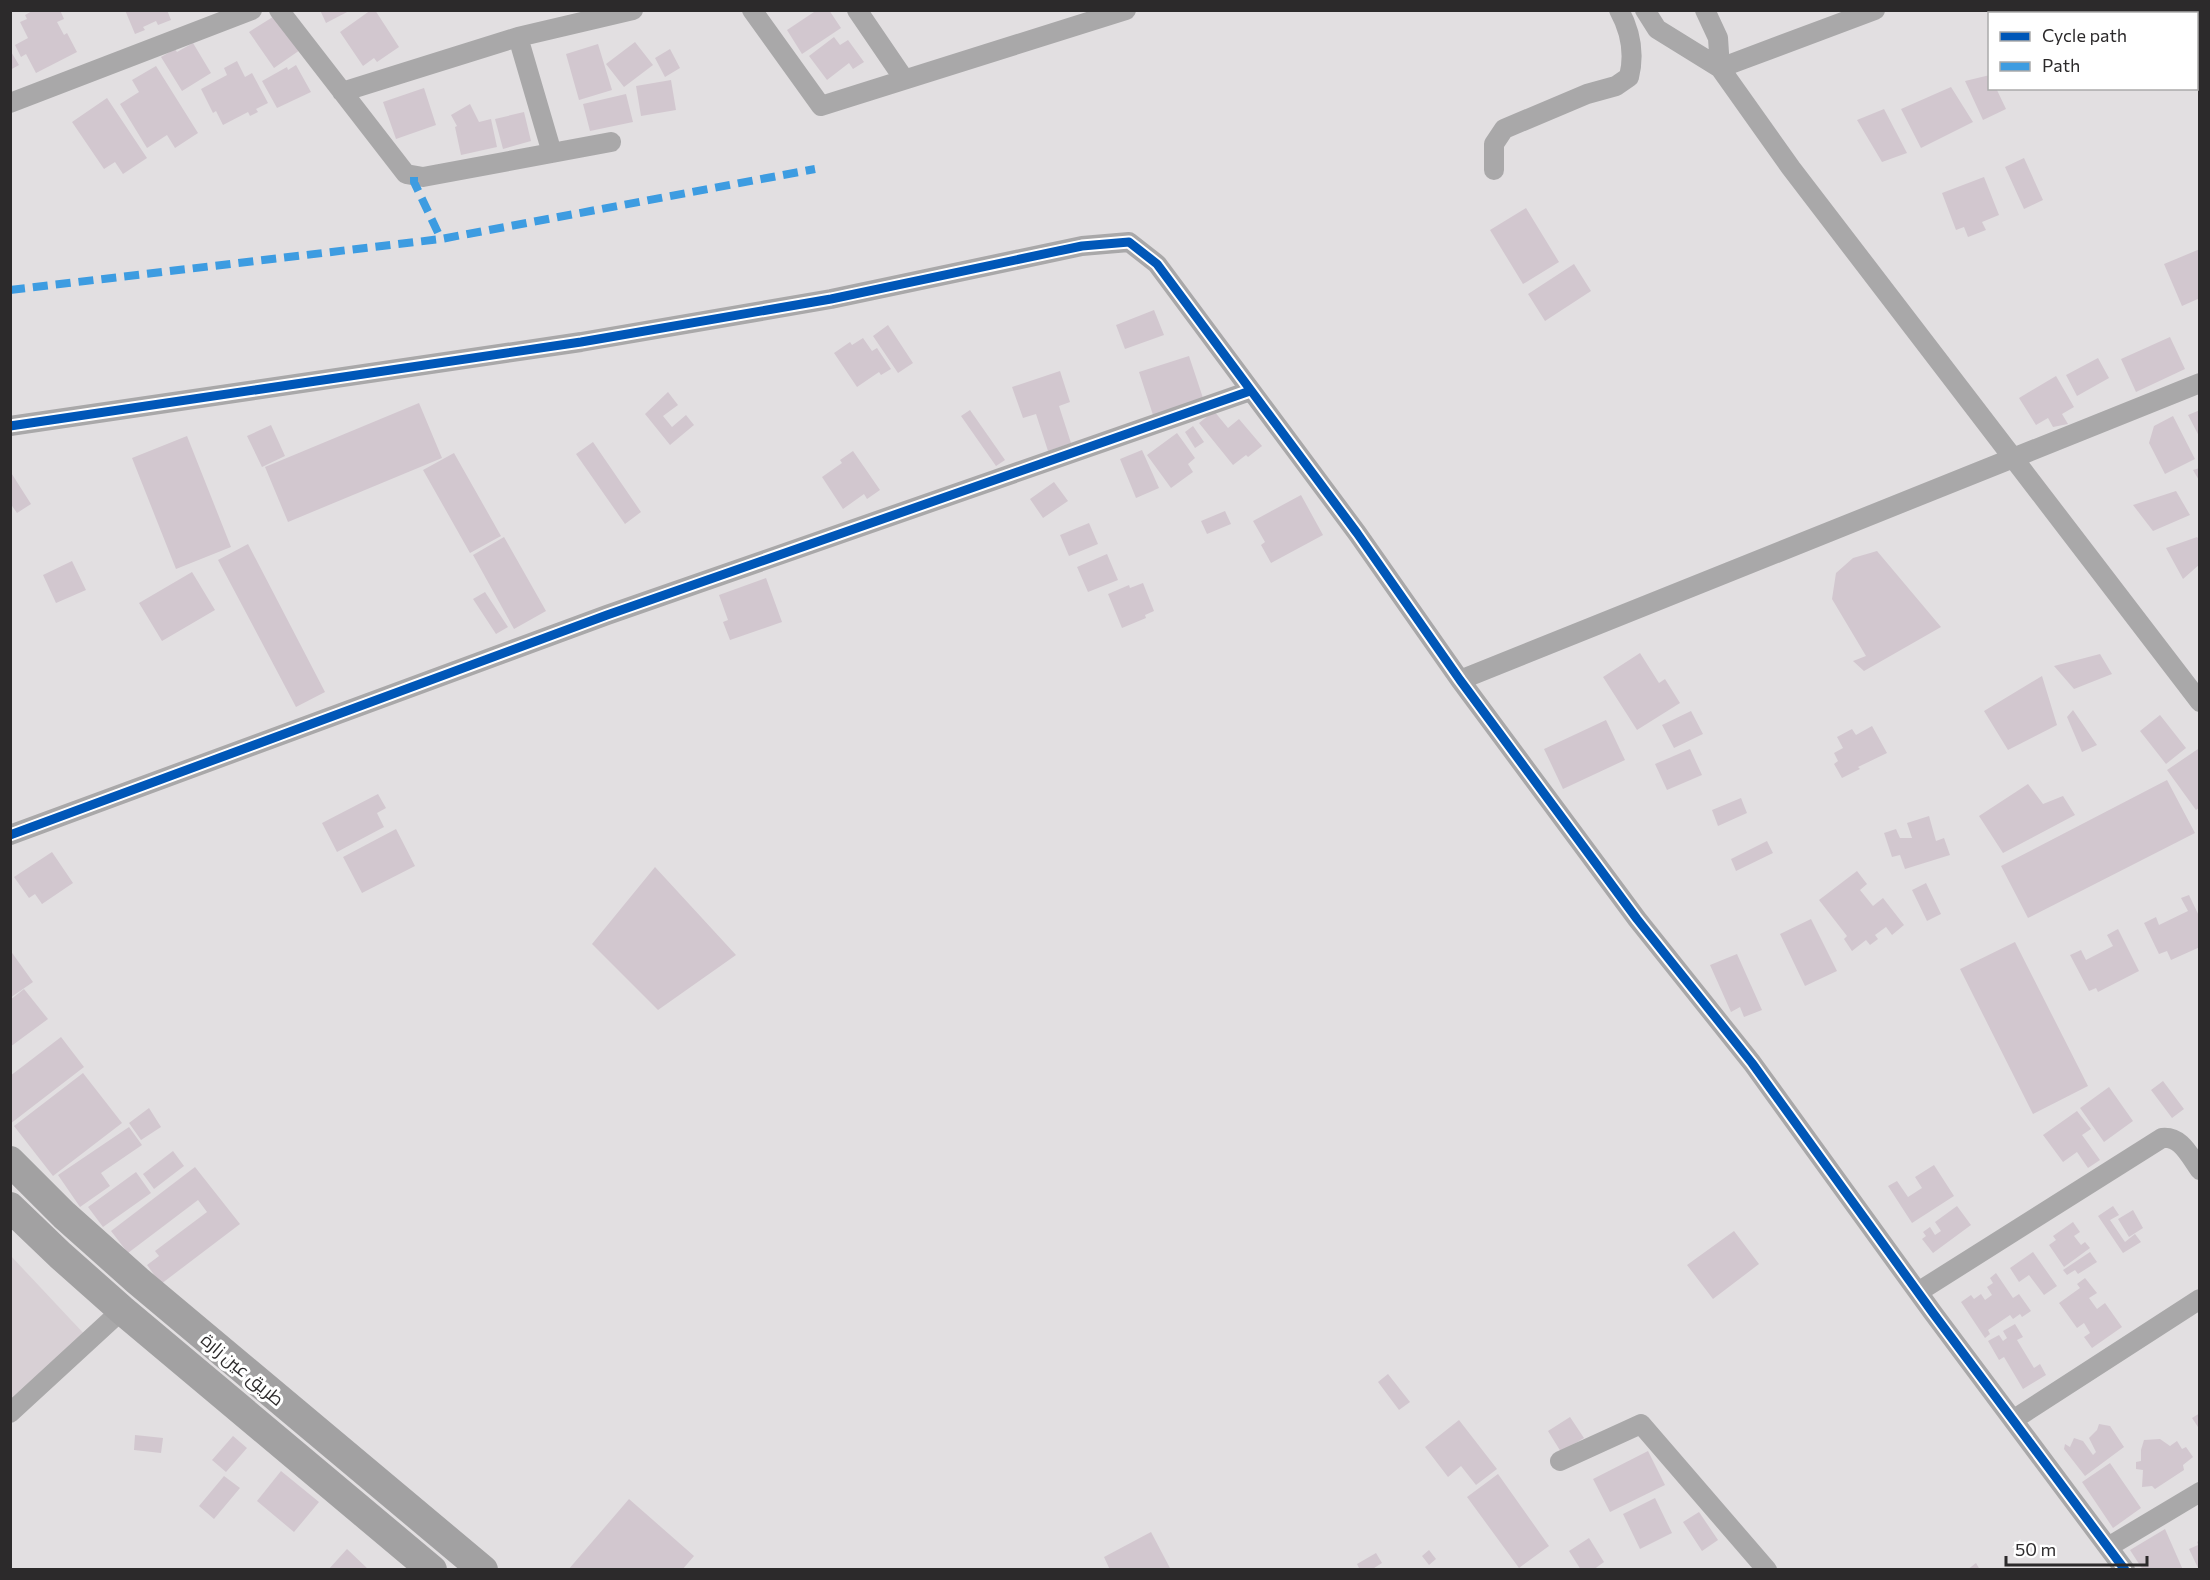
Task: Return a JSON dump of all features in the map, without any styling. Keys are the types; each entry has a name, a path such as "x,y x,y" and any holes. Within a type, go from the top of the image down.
{"main road":[{"name":"طريق عين زارة","path":"10,1161 64,1215 138,1281 483,1569"},
{"name":"طريق عين زارة","path":"10,1207 122,1310 432,1569"}],"street":[{"path":"10,103 252,10"},
{"path":"279,10 403,172 414,177 471,169 611,142"},
{"path":"342,92 518,37 633,10"},
{"path":"752,10 820,106 1126,10"},
{"path":"857,10 904,79"},
{"path":"1494,170 1494,144 1504,129 1587,94 1616,86 1629,77 1633,61 1632,43 1619,10"},
{"path":"1645,10 1657,29 1673,41 1702,55 1720,69 1791,168 2199,702"},
{"path":"1705,10 1718,38 1720,69"},
{"path":"1720,69 1875,10"},
{"path":"518,37 552,153"},
{"path":"10,426 581,342 831,299 1083,246 1129,242 1157,264 1357,533 1460,680 1637,919 1752,1063 1918,1292 2125,1569"},
{"path":"1460,680 2012,456 2199,383"},
{"path":"10,835 607,615 1250,391"},
{"path":"1918,1292 2162,1138 2171,1137 2178,1140 2199,1170"},
{"path":"2013,1420 2199,1299"},
{"path":"10,1413 122,1310"},
{"path":"1560,1461 1641,1424 1767,1569"},
{"path":"2108,1547 2199,1492"}],"shaded area":[{"path":"10,1255 87,1337 10,1406"}],"building":[{"path":"34,10 60,10 64,19 57,22 64,35 67,33 77,52 36,73 26,54 21,57 15,45 28,38 20,22 27,19 25,15"},
{"path":"125,10 167,10 171,20 158,25 156,21 143,27 145,30 135,34"},
{"path":"320,10 351,10 326,23"},
{"path":"371,10 375,10 399,47 377,62 374,58 363,66 340,32"},
{"path":"817,10 829,10 841,28 802,54 787,30"},
{"path":"276,15 300,50 274,68 249,32"},
{"path":"834,37 840,45 848,40 864,62 853,69 849,63 827,80 809,56"},
{"path":"635,42 653,65 624,87 606,64"},
{"path":"193,43 211,73 182,91 161,57 175,49 177,52"},
{"path":"598,44 612,90 579,100 566,54"},
{"path":"670,49 680,68 665,77 655,58"},
{"path":"10,50 19,65 10,70"},
{"path":"237,61 245,77 252,73 268,103 256,109 258,112 250,116 248,112 223,125 216,111 213,113 201,89 227,75 224,68"},
{"path":"296,65 311,92 277,108 262,81 287,67 288,70"},
{"path":"156,66 198,133 175,148 167,135 147,148 120,104 139,92 132,80"},
{"path":"1988,75 1988,90 1997,90 2006,109 1983,120 1965,81"},
{"path":"671,80 676,110 641,116 636,86"},
{"path":"1951,87 1973,122 1921,148 1901,109"},
{"path":"424,88 436,125 396,139 383,102"},
{"path":"626,94 633,122 590,131 583,104"},
{"path":"107,98 147,158 123,174 115,162 104,169 72,122"},
{"path":"470,104 479,122 491,119 497,147 461,155 455,127 457,126 451,115"},
{"path":"1884,109 1907,153 1882,162 1857,120"},
{"path":"524,112 531,141 503,149 495,119"},
{"path":"2024,158 2043,200 2024,209 2005,167"},
{"path":"1984,177 1999,215 1982,222 1986,230 1968,237 1964,227 1956,230 1942,193"},
{"path":"1526,208 1559,262 1523,284 1490,230"},
{"path":"2200,249 2200,298 2182,306 2164,264"},
{"path":"1574,264 1591,291 1545,321 1528,294"},
{"path":"1154,310 1164,335 1125,349 1116,325"},
{"path":"888,325 913,363 898,373 873,336"},
{"path":"2170,337 2185,369 2136,392 2121,359"},
{"path":"863,338 872,351 877,348 891,369 881,375 879,372 857,387 834,353 850,342 852,345"},
{"path":"1189,356 1203,398 1153,415 1139,372"},
{"path":"2098,358 2109,378 2077,396 2066,375"},
{"path":"1060,371 1070,402 1059,406 1071,443 1048,451 1036,414 1023,418 1012,387"},
{"path":"2056,376 2074,407 2062,414 2068,424 2053,427 2048,418 2036,425 2019,398"},
{"path":"668,392 678,405 663,416 672,427 686,415 694,425 670,445 645,414"},
{"path":"419,403 442,458 288,522 265,467"},
{"path":"970,410 1005,460 996,466 961,416"},
{"path":"2200,410 2200,438 2188,415"},
{"path":"1214,411 1228,428 1239,419 1262,446 1233,465 1199,423"},
{"path":"2173,416 2195,459 2165,474 2149,443 2154,426"},
{"path":"271,425 285,456 262,467 247,436"},
{"path":"1193,426 1204,442 1195,448 1185,432"},
{"path":"1177,433 1195,458 1188,464 1193,472 1171,488 1147,455"},
{"path":"187,436 231,547 176,569 132,458"},
{"path":"593,442 641,512 625,524 576,454"},
{"path":"1142,450 1159,488 1136,498 1120,459"},
{"path":"853,451 880,490 867,499 864,494 843,509 822,477 842,463 840,460"},
{"path":"454,453 501,536 470,553 423,470"},
{"path":"2200,468 2200,482 2193,470"},
{"path":"10,471 31,504 17,513 10,503"},
{"path":"1054,482 1068,501 1043,518 1030,499"},
{"path":"2176,491 2190,515 2153,531 2133,505"},
{"path":"1301,495 1323,535 1271,563 1261,545 1265,542 1253,521"},
{"path":"1225,511 1231,524 1207,534 1201,521"},
{"path":"1089,523 1098,544 1069,556 1060,535"},
{"path":"504,537 546,611 514,629 473,555"},
{"path":"2197,537 2200,541 2200,564 2183,579 2166,548"},
{"path":"248,544 325,692 296,707 218,560"},
{"path":"1877,551 1941,627 1864,671 1853,661 1866,656 1832,599 1836,573 1853,558"},
{"path":"1107,554 1118,580 1088,592 1077,567"},
{"path":"72,561 86,590 56,603 43,575"},
{"path":"192,572 215,610 162,641 139,603"},
{"path":"766,578 782,622 730,640 723,622 728,620 719,595"},
{"path":"1143,583 1154,611 1145,615 1146,618 1122,628 1108,594 1129,585 1130,588"},
{"path":"485,592 508,627 496,634 473,599"},
{"path":"1640,653 1659,683 1665,679 1680,703 1637,730 1603,677"},
{"path":"2100,654 2112,674 2074,689 2054,666"},
{"path":"2042,676 2057,725 2008,750 1984,711"},
{"path":"2073,710 2097,745 2082,752 2067,717"},
{"path":"1691,711 1703,734 1674,748 1662,725"},
{"path":"2160,715 2186,748 2166,764 2140,731"},
{"path":"1606,720 1625,760 1563,789 1544,749"},
{"path":"1872,726 1887,753 1858,767 1860,769 1842,778 1834,764 1838,761 1834,753 1843,748 1837,737 1852,729 1856,735"},
{"path":"1690,749 1702,775 1667,790 1655,764"},
{"path":"2198,749 2200,751 2200,807 2196,810 2167,770"},
{"path":"2167,780 2195,833 2028,918 2001,866"},
{"path":"2028,784 2043,804 2063,796 2075,815 2003,853 1979,816"},
{"path":"378,794 386,808 377,813 384,827 337,852 322,823"},
{"path":"1741,798 1747,813 1718,826 1712,810"},
{"path":"1929,816 1936,841 1944,838 1950,855 1905,869 1900,855 1892,857 1884,833 1896,829 1900,838 1912,838 1907,823"},
{"path":"396,829 415,866 362,893 343,857"},
{"path":"1767,841 1773,853 1736,871 1731,859"},
{"path":"52,852 73,883 42,904 35,894 29,898 14,877"},
{"path":"655,867 736,955 658,1010 592,944"},
{"path":"1857,871 1867,884 1860,890 1873,906 1883,898 1904,925 1892,935 1886,927 1875,935 1878,939 1870,945 1866,940 1852,951 1844,939 1847,936 1819,900"},
{"path":"1926,883 1941,914 1927,921 1912,890"},
{"path":"2189,895 2200,918 2200,947 2171,960 2167,951 2159,954 2144,923 2156,917 2159,925 2188,911 2181,898"},
{"path":"1811,919 1837,971 1805,986 1780,934"},
{"path":"2118,929 2139,971 2098,992 2096,988 2089,991 2070,955 2081,950 2086,960 2113,946 2107,935"},
{"path":"2015,942 2088,1086 2033,1114 1960,969"},
{"path":"10,950 33,982 10,998"},
{"path":"1737,954 1762,1010 1744,1017 1740,1007 1731,1012 1710,965"},
{"path":"24,989 48,1019 10,1047 10,1000"},
{"path":"61,1037 84,1067 10,1124 10,1076"},
{"path":"83,1073 122,1123 53,1176 14,1126"},
{"path":"2163,1081 2184,1109 2172,1118 2151,1090"},
{"path":"2109,1087 2133,1121 2104,1142 2080,1108"},
{"path":"149,1108 161,1127 141,1140 129,1123"},
{"path":"2077,1111 2091,1129 2082,1135 2100,1160 2088,1168 2077,1152 2063,1162 2043,1135"},
{"path":"129,1127 142,1145 101,1173 110,1186 80,1207 58,1175"},
{"path":"173,1151 184,1166 154,1189 143,1174"},
{"path":"1934,1165 1954,1196 1912,1223 1888,1186 1897,1181 1908,1197 1922,1188 1915,1177"},
{"path":"195,1167 240,1224 161,1284 147,1265 159,1256 155,1251 207,1212 198,1200 128,1253 111,1231"},
{"path":"136,1172 151,1193 103,1227 88,1207"},
{"path":"1957,1206 1971,1225 1933,1253 1922,1239 1926,1236 1923,1232 1930,1227 1935,1235 1941,1231 1935,1222"},
{"path":"2113,1206 2119,1215 2110,1220 2125,1242 2135,1234 2141,1242 2123,1253 2098,1216"},
{"path":"2133,1210 2143,1228 2129,1237 2118,1219"},
{"path":"2073,1222 2080,1232 2074,1236 2081,1245 2085,1242 2090,1248 2064,1267 2049,1245 2056,1240 2053,1236"},
{"path":"1734,1231 1759,1264 1713,1299 1687,1265"},
{"path":"2033,1252 2057,1286 2044,1295 2029,1275 2019,1282 2010,1268"},
{"path":"2090,1252 2097,1262 2078,1274 2075,1270 2067,1275 2063,1270"},
{"path":"1996,1273 2013,1298 2019,1294 2031,1311 2022,1317 2020,1314 2013,1319 2010,1315 1988,1330 1990,1334 1985,1338 1961,1302 1971,1295 1974,1299 1981,1294 1985,1300 1992,1295 1987,1287 1993,1283 1990,1278"},
{"path":"2085,1278 2097,1293 2089,1298 2097,1309 2105,1303 2122,1327 2092,1348 2084,1337 2090,1333 2084,1323 2077,1328 2059,1303 2080,1288 2077,1284"},
{"path":"2015,1324 2023,1337 2017,1340 2034,1368 2040,1364 2046,1375 2023,1389 2004,1357 1999,1360 1988,1341 1999,1335 2003,1341 2007,1338 2003,1331"},
{"path":"1388,1374 1410,1402 1399,1410 1378,1382"},
{"path":"2200,1413 2200,1430 2192,1418"},
{"path":"1570,1417 1584,1438 1561,1452 1548,1431"},
{"path":"1459,1420 1497,1469 1476,1485 1461,1466 1448,1477 1425,1447"},
{"path":"2099,1424 2110,1426 2124,1447 2085,1476 2064,1449 2065,1444 2070,1447 2074,1438 2083,1441 2093,1455 2096,1452 2089,1438 2097,1430"},
{"path":"135,1435 163,1438 161,1453 134,1450"},
{"path":"233,1436 247,1448 226,1472 212,1460"},
{"path":"2160,1439 2170,1446 2177,1441 2182,1449 2186,1447 2193,1457 2183,1465 2184,1470 2155,1489 2152,1486 2142,1487 2143,1470 2136,1469 2136,1462 2141,1461 2144,1440"},
{"path":"1648,1451 1665,1485 1610,1512 1593,1479"},
{"path":"2110,1463 2141,1508 2113,1528 2082,1482"},
{"path":"281,1471 319,1502 294,1532 257,1501"},
{"path":"1498,1474 1549,1546 1519,1568 1467,1497"},
{"path":"224,1476 240,1488 214,1519 199,1506"},
{"path":"1655,1498 1672,1533 1640,1549 1623,1514"},
{"path":"629,1499 694,1556 682,1570 568,1570"},
{"path":"1699,1512 1718,1540 1702,1551 1683,1522"},
{"path":"2165,1529 2183,1570 2143,1570 2130,1550"},
{"path":"1151,1532 1171,1570 1110,1570 1104,1557"},
{"path":"1589,1538 1604,1562 1593,1570 1581,1570 1569,1551"},
{"path":"2200,1540 2199,1570 2189,1549 2198,1545 2197,1542"},
{"path":"347,1549 369,1570 328,1570"},
{"path":"1429,1550 1436,1559 1429,1565 1422,1556"},
{"path":"1376,1553 1382,1563 1371,1570 1360,1570 1357,1564"},
{"path":"1976,1563 1980,1570 1967,1570"}],"marked path":[{"path":"10,290 441,239 815,169"},
{"path":"414,177 414,182 441,239"}],"cycle path":[{"path":"10,426 581,342 831,299 1082,246 1129,242 1157,264 1357,533 1460,680 1637,919 1752,1063 1933,1313 2125,1570"},
{"path":"10,835 607,615 1250,391"}]}
